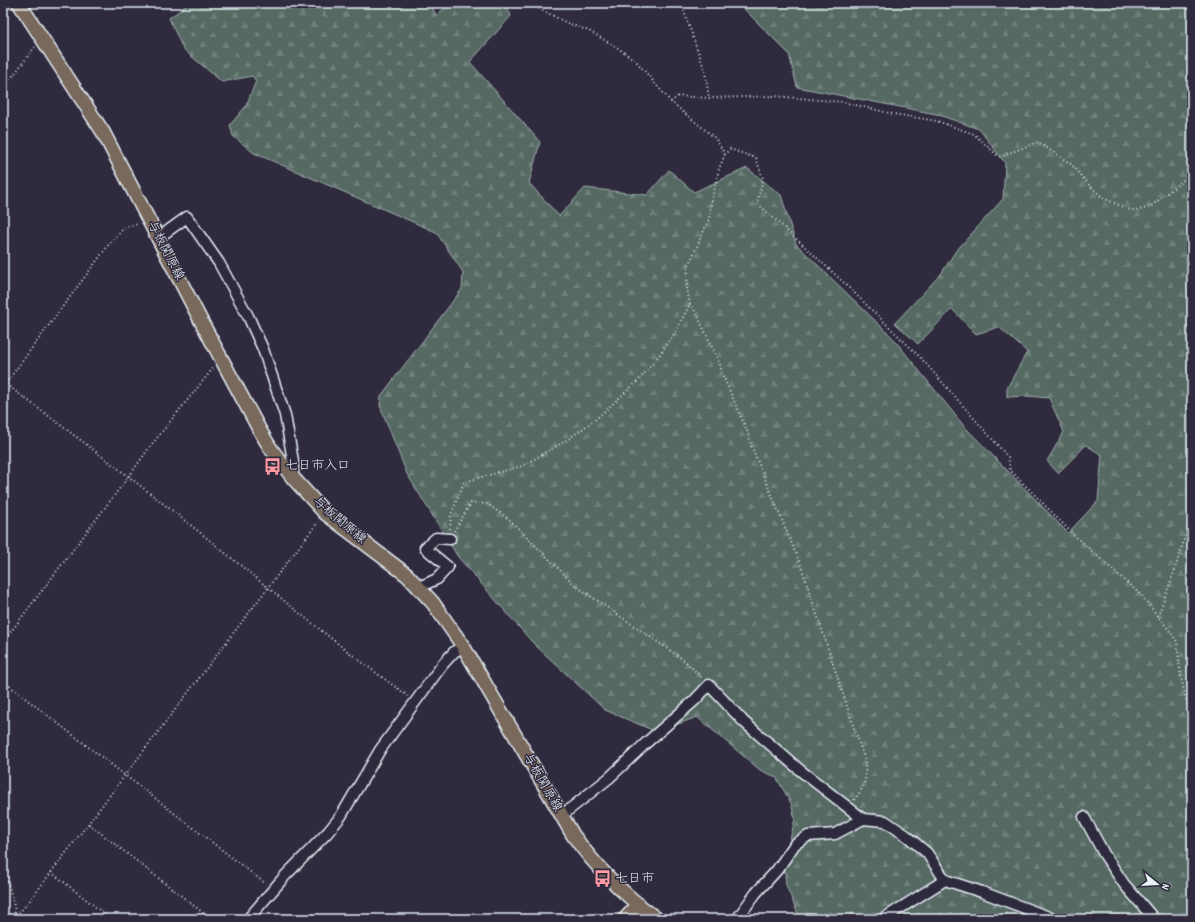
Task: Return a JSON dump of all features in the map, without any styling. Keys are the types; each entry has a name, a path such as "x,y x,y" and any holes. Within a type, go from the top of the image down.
{"main road":[{"name":"与板関原線","path":"20,3 103,132 222,360 271,449 293,478 325,513 389,560 419,587 433,603 463,646 561,816 587,854 606,876 638,905 658,919"},
{"path":"625,919 638,905"}],"street":[{"path":"158,238 187,217 219,263 248,316 263,349 285,415 293,460 293,478"},
{"path":"419,587 437,579 448,566 425,548 436,538 450,539"},
{"path":"248,919 285,876 328,832 341,816 380,750 443,664 454,652 463,646"},
{"path":"561,816 609,778 694,701 709,685 744,722 801,771 863,819 885,822 907,836 927,853 945,880 1054,919"},
{"path":"1084,817 1104,854 1120,878 1154,919"},
{"path":"737,919 756,893 777,870 795,844 808,836 835,834 863,819"},
{"path":"884,919 945,880"}],"path":[{"path":"528,3 567,23 589,31 618,48 636,61 671,102 715,138 725,154"},
{"path":"681,3 704,71 709,98"},
{"path":"3,89 42,38"},
{"path":"671,102 678,96 709,98 775,96 843,102 893,114 937,121 974,134 999,157 1038,142 1071,164 1090,186 1103,198 1136,211 1150,207 1192,173"},
{"path":"848,807 863,788 866,777 865,762 801,566 751,445 748,433 721,367 697,314 690,304 687,289 688,267 709,220 712,198 719,169 725,154 730,149 756,158 763,179 757,203 840,279 920,357 1008,457 1010,470 1074,535 1142,596 1158,616 1177,642 1181,677 1192,727"},
{"path":"3,386 110,243 125,227 136,224 152,224"},
{"path":"450,539 451,515 464,482 522,466 567,440 596,419 638,381 655,361 676,331 690,304"},
{"path":"3,642 149,448 212,368 222,360"},
{"path":"4,383 129,476 268,589 368,667 416,702"},
{"path":"450,539 471,503 487,504 510,520 576,586 684,660 709,685"},
{"path":"15,918 325,513"},
{"path":"1158,616 1192,515"},
{"path":"3,681 273,890"},
{"path":"88,824 211,919"},
{"path":"3,845 8,882 15,910 15,918"},
{"path":"51,872 111,919"}],"green space":[{"path":"190,3 430,3 436,15 452,3 506,3 511,16 470,62 540,142 529,183 559,216 585,188 647,195 669,170 694,192 747,168 781,195 796,244 892,337 964,426 1068,533 1098,501 1102,455 1086,445 1058,473 1047,461 1064,432 1049,398 1027,396 1007,397 1007,388 1027,352 999,327 976,334 952,309 918,344 895,323 941,274 955,252 1003,199 1005,163 979,129 936,114 797,87 789,54 738,3 1192,3 1192,919 800,919 786,885 784,863 795,819 791,803 776,777 760,770 697,717 657,732 605,710 533,643 458,557 407,474 380,406 381,396 462,289 463,272 436,232 254,153 233,136 230,125 246,106 256,81 252,76 222,82 183,49 169,18"}],"place":[{"name":"七日市入口","path":"272,466"},
{"name":"七日市","path":"602,879"}]}
